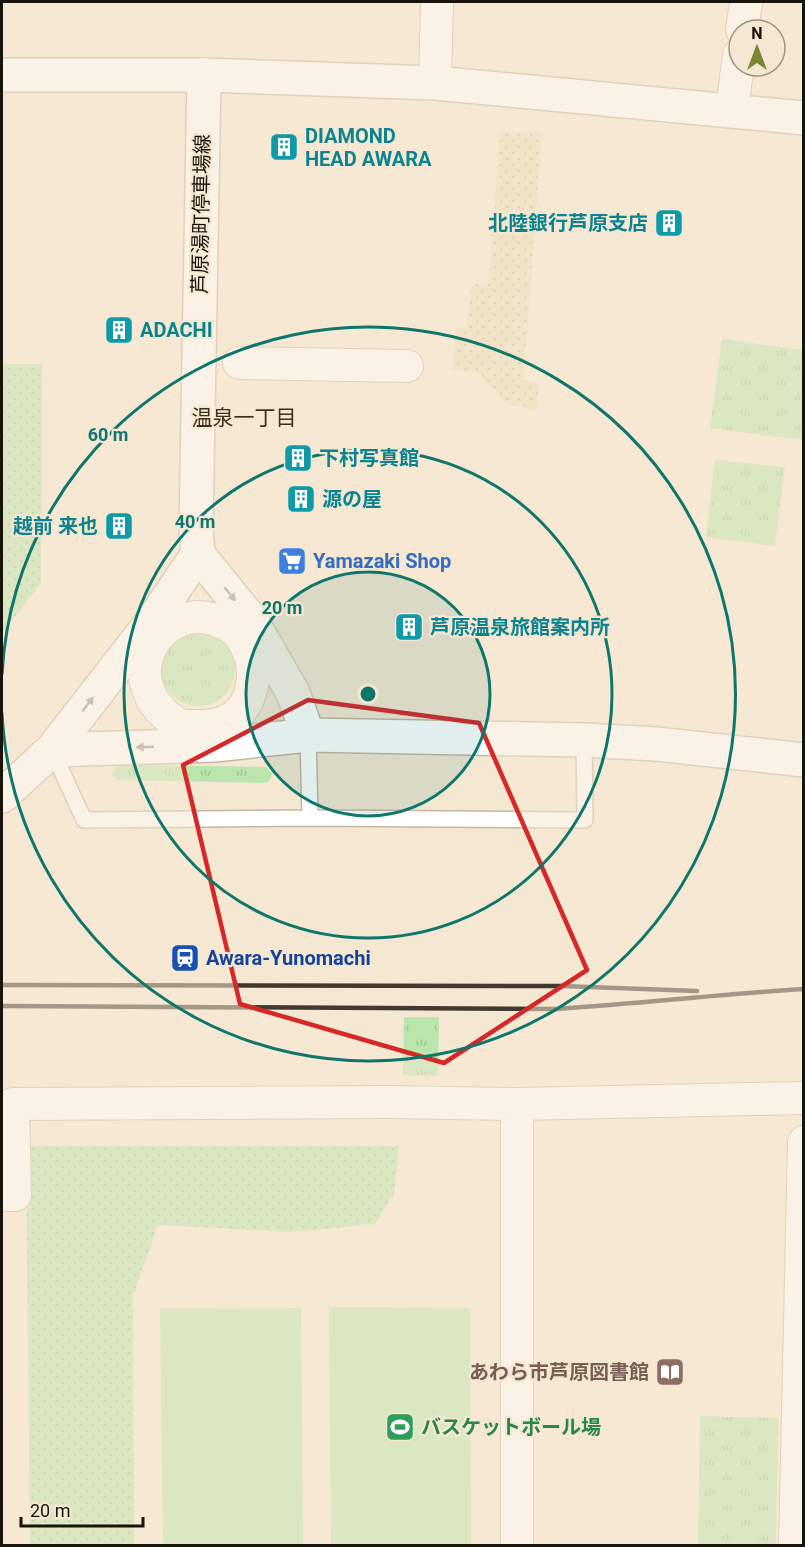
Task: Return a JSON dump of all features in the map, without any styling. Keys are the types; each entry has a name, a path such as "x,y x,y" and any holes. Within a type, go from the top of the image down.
{"street":[{"path":"435,83 436,2"},
{"path":"744,18 746,2"},
{"path":"2,75 204,75 435,83 804,118"},
{"name":"芦原湯町停車場線","path":"198,554 196,528 204,75"},
{"path":"732,110 736,78"},
{"path":"239,363 407,366"},
{"path":"2,796 52,750 145,642 198,554 254,642 293,693 308,735"},
{"path":"145,642 178,622 202,617 222,622 254,642"},
{"path":"145,642 144,680 149,695 161,712 202,734"},
{"path":"202,734 246,704 252,689 254,642"},
{"path":"52,750 202,734 308,735 584,740 656,744 804,760"},
{"path":"2,1195 15,1195 13,1104 389,1102 517,1104 804,1098"},
{"path":"517,1104 517,1545"},
{"path":"795,1545 804,1142"}],"lane":[{"path":"308,735 309,818"},
{"path":"52,750 84,820 309,818 585,820 584,740"}],"highlighted area":[{"path":"308,700 479,723 587,970 444,1063 240,1004 183,765"}],"green space":[{"path":"722,339 803,350 803,440 710,428"},
{"path":"2,364 42,364 41,583 2,633"},
{"path":"715,460 785,467 775,546 706,537"},
{"path":"198,632 219,638 229,648 235,669 229,690 219,700 198,706 177,700 167,690 161,669 167,648 177,638"},
{"path":"119,765 266,767 272,773 271,779 266,783 119,780 113,776 113,770"},
{"path":"404,1017 439,1017 438,1076 403,1075"},
{"path":"26,1146 399,1146 394,1194 375,1224 292,1232 158,1225 133,1296 134,1545 30,1545"},
{"name":"バスケットボール場","path":"329,1307 470,1308 471,1545 331,1545"},
{"path":"301,1308 303,1545 163,1545 160,1309"},
{"path":"700,1416 778,1418 776,1545 698,1545"}],"sand":[{"path":"500,132 542,133 523,381 539,383 536,411 505,403 479,373 453,369 456,328 467,328 472,283 489,284"}],"railway":[{"path":"2,985 562,986 697,991"},
{"path":"2,1006 556,1009 804,989"}],"place":[{"name":"DIAMOND HEAD AWARA","path":"284,147"},
{"name":"北陸銀行芦原支店","path":"669,223"},
{"name":"ADACHI","path":"119,330"},
{"name":"下村写真館","path":"298,458"},
{"name":"源の屋","path":"301,499"},
{"name":"越前 来也","path":"119,526"},
{"name":"Yamazaki Shop","path":"292,561"},
{"name":"芦原温泉旅館案内所","path":"409,627"},
{"name":"Awara-Yunomachi","path":"185,958"},
{"name":"あわら市芦原図書館","path":"670,1372"},
{"name":"バスケットボール場","path":"400,1427"}],"district":[{"name":"温泉一丁目","path":"244,418"}]}
